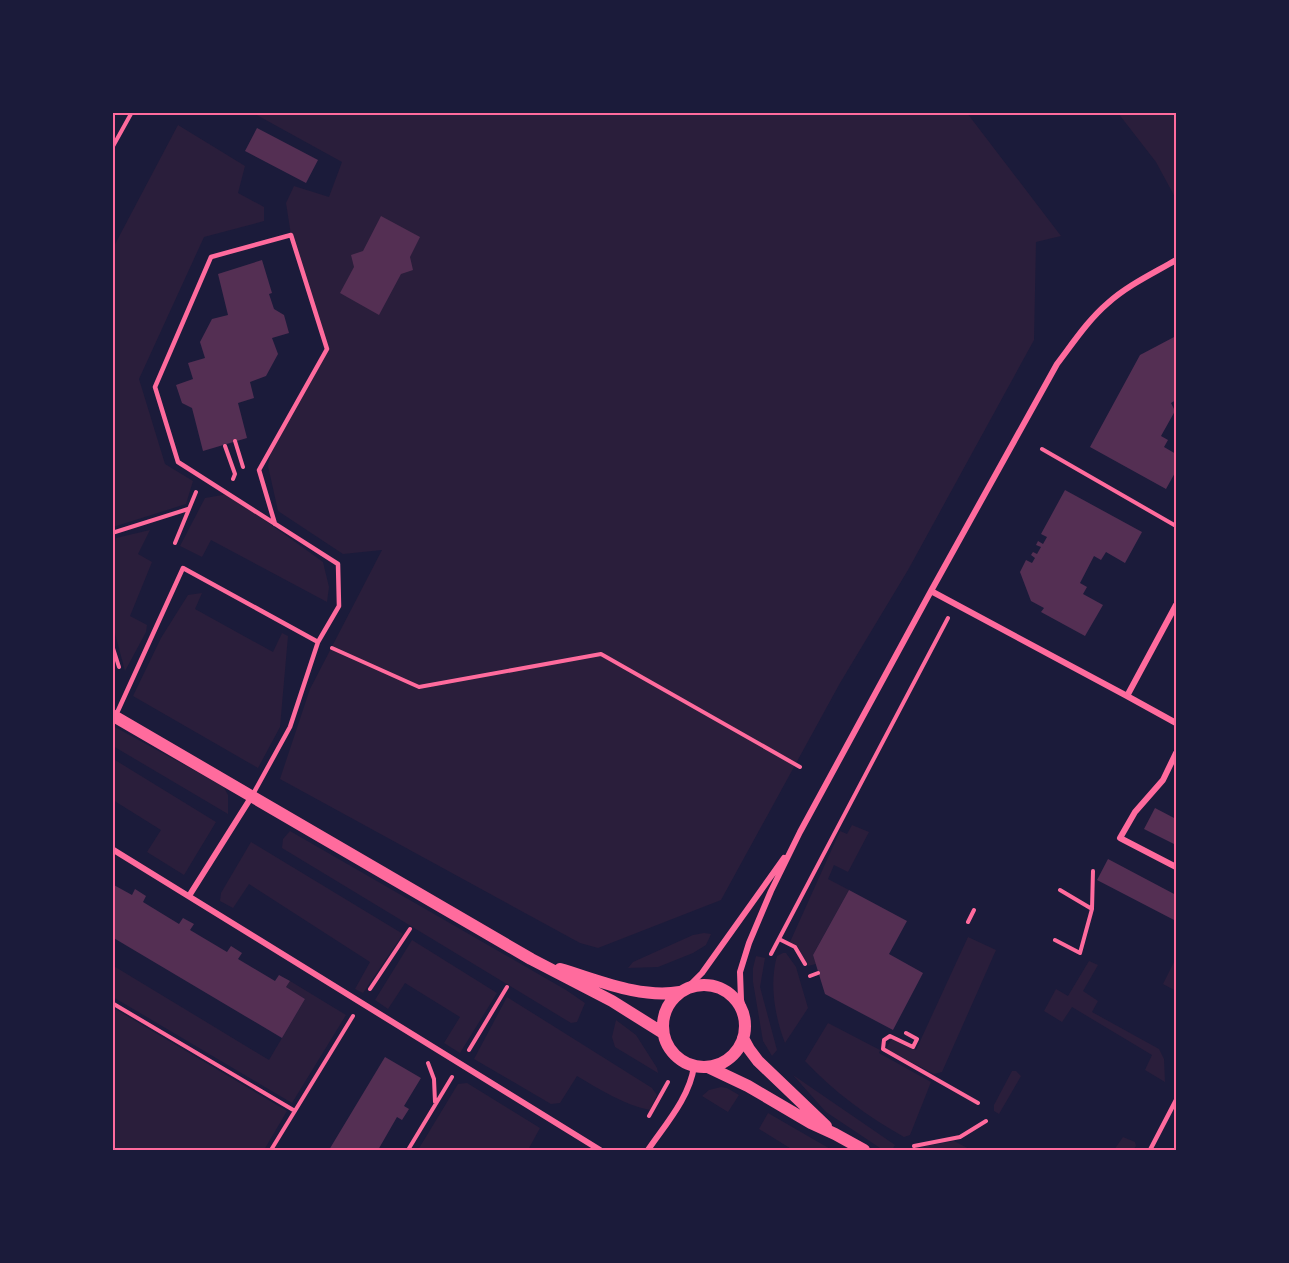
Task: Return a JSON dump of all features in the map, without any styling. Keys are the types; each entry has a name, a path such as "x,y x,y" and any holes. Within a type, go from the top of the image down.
{"main road":[{"path":"114,716 531,959 612,1001 663,1033"},
{"path":"531,959 547,966 624,988 659,994 702,984 722,988 739,1003 745,1016 746,1030 742,1044 722,1064 708,1067 694,1066 681,1061 670,1051 663,1033 664,1014 667,1006 684,989"},
{"path":"743,1038 758,1061 835,1134"},
{"path":"708,1067 748,1086 811,1123 864,1150"}],"street":[{"path":"684,989 702,973 786,856 1057,364 1082,330 1109,302 1176,260"},
{"path":"931,591 1176,723"},
{"path":"1127,696 1176,604"},
{"path":"1176,753 1163,780 1135,812 1120,838 1176,867"},
{"path":"189,897 252,796"},
{"path":"745,1016 740,972 745,954 771,891 800,832"},
{"path":"112,849 600,1150"},
{"path":"648,1150 686,1093 692,1080 694,1066"}],"lane":[{"path":"252,796 290,727 318,642 339,606 338,564 275,524 178,462 155,387 210,257 291,235 327,349 259,470 275,524"},
{"path":"114,716 183,568 318,642"},
{"path":"1150,1150 1176,1100"}],"path":[{"path":"112,148 132,112"},
{"path":"225,446 235,474 228,494"},
{"path":"1042,449 1176,526"},
{"path":"175,543 203,478"},
{"path":"112,533 188,509"},
{"path":"771,954 956,603"},
{"path":"338,651 419,687 601,654 800,766"},
{"path":"1055,940 1080,953 1092,909 1093,871"},
{"path":"1060,890 1092,909"},
{"path":"968,921 974,910"},
{"path":"271,1150 361,1003 410,929"},
{"path":"779,939 795,947 806,964"},
{"path":"810,976 818,973"},
{"path":"408,1150 507,987"},
{"path":"112,1004 294,1112"},
{"path":"906,1033 917,1039 913,1047 890,1036 884,1040 883,1049 978,1103"},
{"path":"421,1055 434,1080 433,1109"},
{"path":"914,1146 960,1137 986,1121"}],"shaded area":[{"path":"253,113 967,113 1061,236 1036,242 1034,340 908,570 840,683 721,900 598,948 580,943 280,779 310,689 382,550 343,554 278,511 268,466 272,446 327,349 291,235 286,203 294,186 329,197 342,162"},
{"path":"1118,113 1176,113 1176,199 1156,162"},
{"path":"178,125 245,166 238,193 264,207 264,221 204,237 139,379 165,464 193,481 186,504 113,527 113,248"},
{"path":"228,494 323,562 329,587 327,602 211,540 202,557 180,546 205,498"},
{"path":"150,530 138,554 152,562 130,616 147,625 146,632 125,671 113,626 112,553 116,538"},
{"path":"202,593 195,609 273,652 282,633 288,636 280,727 258,768 133,696 161,638 188,595"},
{"path":"113,726 223,786 228,795 228,814 113,746"},
{"path":"115,760 216,822 184,875 147,852 161,830 113,800"},
{"path":"852,825 869,832 848,872 834,865 828,879 849,890 813,955 816,964 808,966 798,947 790,942 840,831 847,834"},
{"path":"290,831 566,990 585,1003 577,1022 571,1023 282,848 283,839"},
{"path":"251,842 403,934 363,993 355,989 370,962 249,884 233,908 220,901 221,893"},
{"path":"711,934 706,945 693,953 658,967 628,968 633,962 693,935"},
{"path":"968,937 996,950 942,1072 934,1074 886,1049 892,1038 916,1050"},
{"path":"412,940 497,993 460,1053 444,1043 460,1017 405,983 388,1009 375,1000"},
{"path":"786,953 796,967 808,1008 785,1043 778,1022 773,989 777,956"},
{"path":"756,956 765,958 760,987 777,1050 772,1056 763,1041 753,982"},
{"path":"1176,958 1176,991 1163,984"},
{"path":"1089,961 1098,965 1083,991 1098,1001 1092,1012 1159,1049 1164,1059 1165,1082 1145,1070 1152,1055 1072,1007 1062,1022 1044,1011 1056,989 1068,996"},
{"path":"112,965 269,1060 305,999 286,987 290,981 346,1015 292,1103 113,997"},
{"path":"507,997 652,1088 657,1095 650,1110 621,1100 577,1076 560,1103 551,1104 474,1059"},
{"path":"112,1007 287,1111 264,1150 113,1150"},
{"path":"616,1020 636,1035 658,1073 615,1047 612,1037"},
{"path":"828,1023 880,1050 879,1053 931,1082 910,1135 904,1137 864,1112 839,1093 805,1061"},
{"path":"1012,1071 1016,1071 1021,1076 999,1114 994,1111 994,1105"},
{"path":"793,1075 895,1145 892,1150 883,1150 826,1112"},
{"path":"467,1083 540,1128 528,1150 418,1150 458,1084"},
{"path":"721,1087 739,1095 728,1112 702,1096 709,1090"},
{"path":"768,1113 832,1150 793,1150 759,1129"},
{"path":"1123,1137 1135,1142 1136,1146 1133,1150 1114,1150"},
{"path":"954,1141 971,1150 926,1150 921,1147"}],"building":[{"path":"257,128 318,160 306,183 245,151"},
{"path":"381,216 420,237 410,257 413,270 401,274 379,315 340,293 354,267 351,255 363,251"},
{"path":"262,260 272,293 269,294 274,309 284,315 289,333 272,338 278,354 266,376 250,382 254,398 238,403 247,438 203,451 192,408 182,403 176,385 193,379 188,363 205,358 200,342 212,319 228,315 218,274"},
{"path":"1176,336 1176,400 1171,403 1175,411 1161,436 1168,440 1164,447 1176,454 1176,471 1166,489 1090,447 1140,355"},
{"path":"1065,490 1142,532 1125,563 1106,552 1101,560 1094,556 1080,583 1087,587 1083,594 1103,605 1085,636 1041,612 1044,608 1031,601 1020,572 1026,560 1032,563 1035,558 1031,555 1033,552 1037,554 1041,547 1036,545 1038,541 1043,544 1047,537 1041,534"},
{"path":"1155,808 1176,819 1176,845 1144,829"},
{"path":"1108,859 1176,895 1176,921 1097,880"},
{"path":"112,884 132,895 135,889 146,896 143,902 179,924 183,918 194,924 190,930 227,952 231,946 242,953 238,959 275,981 279,975 290,981 286,987 305,999 282,1038 112,937"},
{"path":"849,890 907,921 889,954 923,973 893,1030 825,994 813,955"},
{"path":"385,1057 421,1078 404,1106 409,1109 402,1120 397,1117 378,1150 329,1150"}]}
